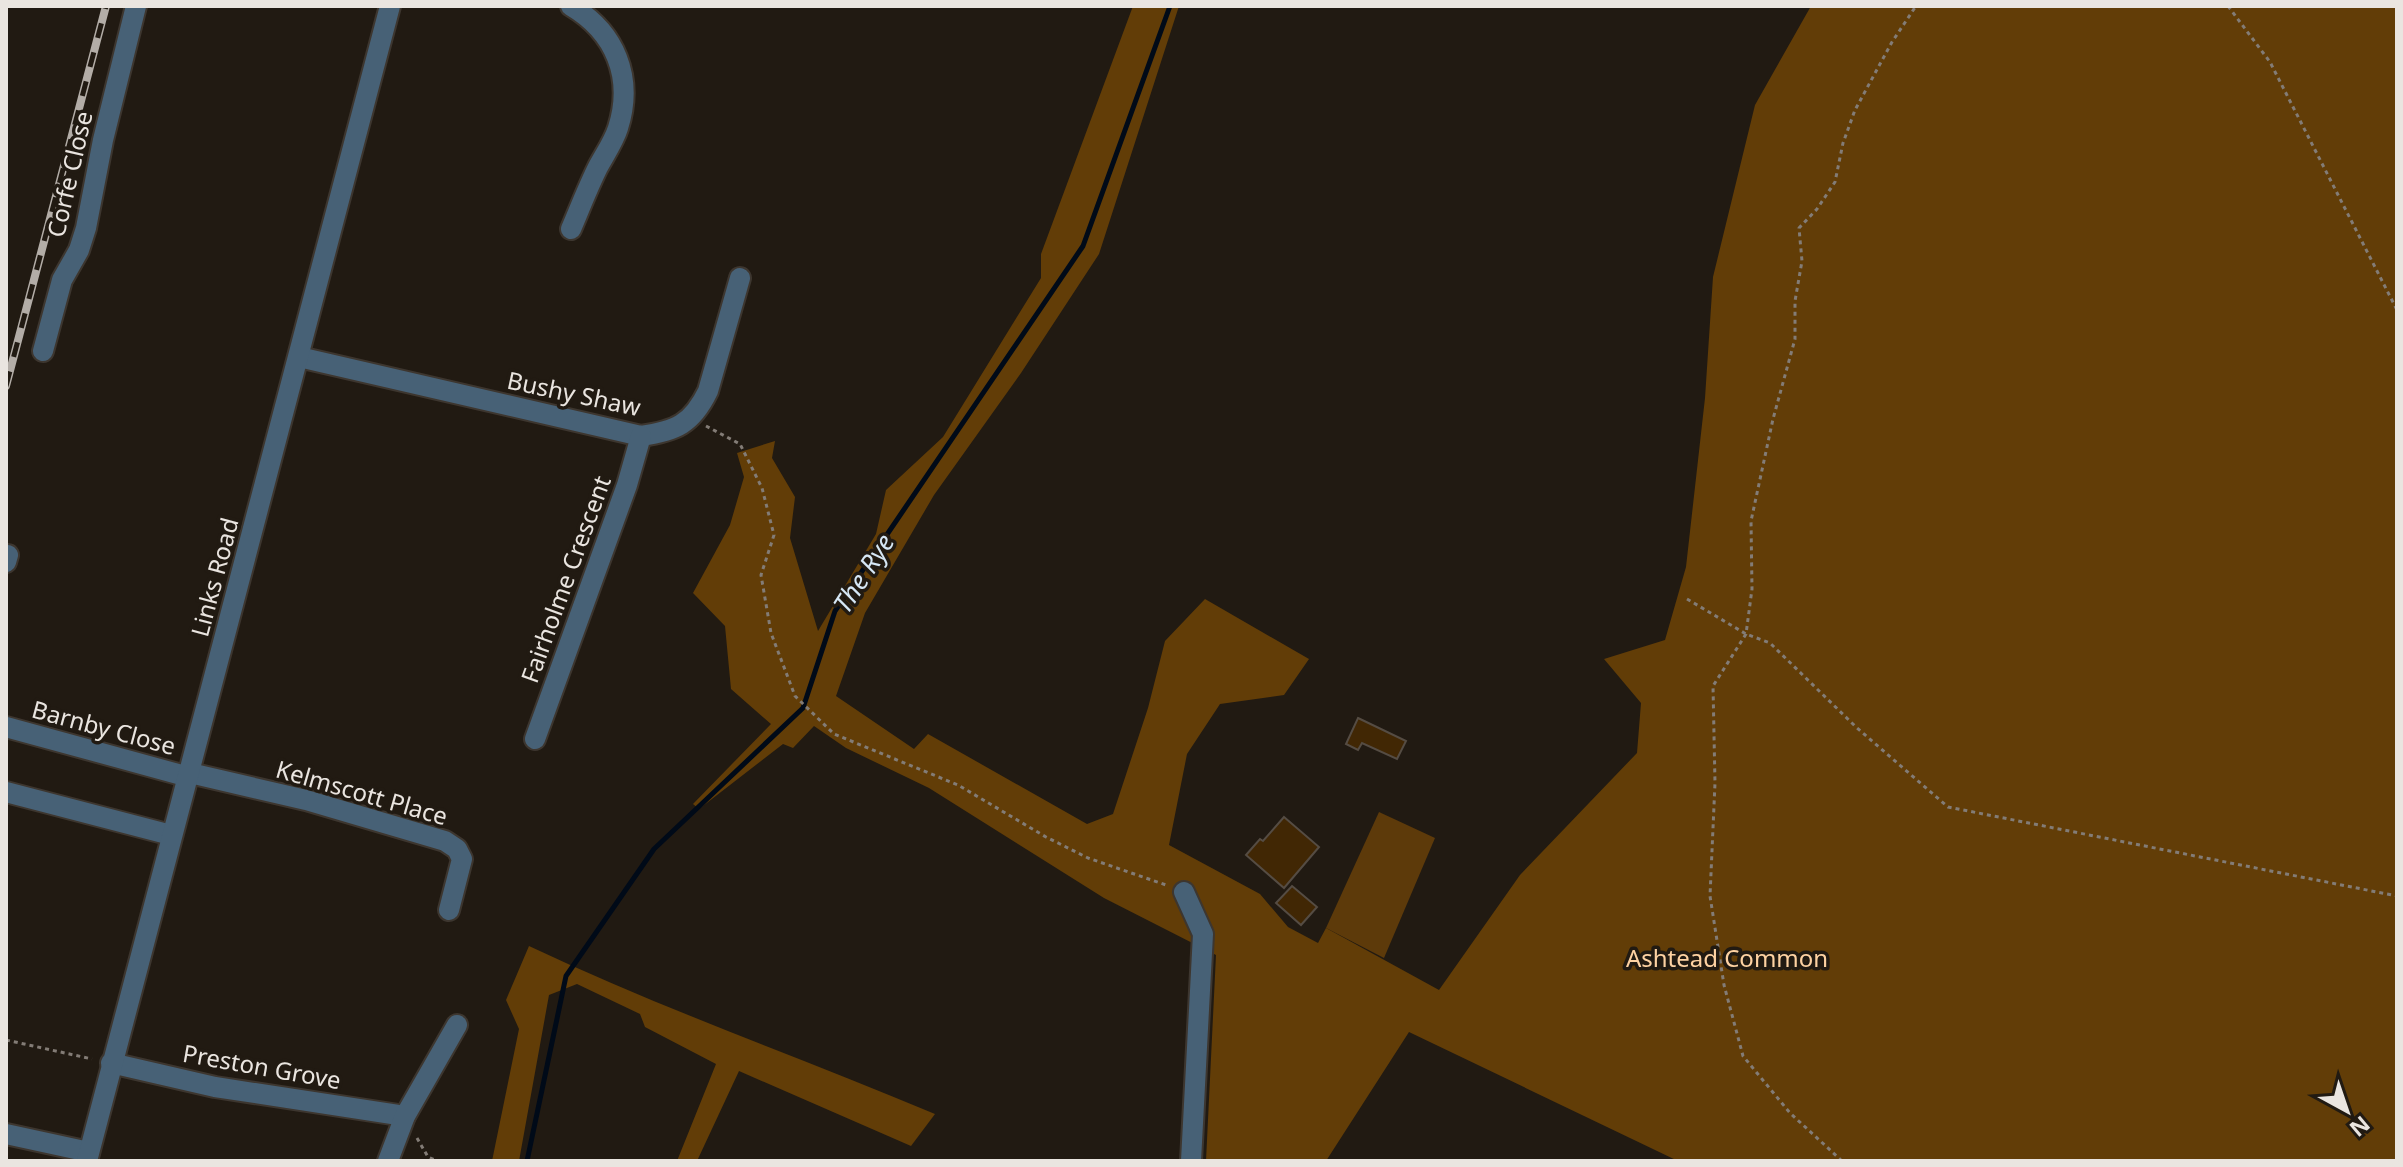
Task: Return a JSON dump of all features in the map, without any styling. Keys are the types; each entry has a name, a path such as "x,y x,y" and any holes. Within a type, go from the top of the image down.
{"street":[{"name":"Corfe Close","path":"43,351 62,280 79,250 86,228 103,140 136,6"},
{"name":"Links Road","path":"88,1157 390,6"},
{"path":"571,6 589,17 608,37 618,58 623,107 617,130 571,229"},
{"path":"686,422 701,406 708,391 740,278"},
{"name":"Bushy Shaw","path":"299,357 641,436 667,432 686,422"},
{"name":"Fairholme Crescent","path":"535,739 627,485 641,436"},
{"name":"Barnby Close","path":"6,727 189,775"},
{"name":"Kelmscott Place","path":"189,775 306,800 445,841 457,849 462,859 449,910"},
{"path":"6,792 171,835"},
{"path":"1184,892 1203,934 1191,1161"},
{"path":"388,1161 405,1116 457,1025"},
{"name":"Preston Grove","path":"111,1063 215,1087 405,1116"},
{"path":"6,1134 88,1157"}],"path":[{"path":"1842,1161 1790,1113 1743,1056 1724,985 1710,896 1715,783 1713,686 1746,634 1752,589 1751,521 1773,419 1795,339 1795,301 1802,261 1799,228 1817,209 1835,182 1843,143 1855,110 1892,42 1916,6"},
{"path":"2228,6 2270,62 2397,310"},
{"path":"686,422 705,425 740,444 762,488 774,535 761,575 771,633 795,696 834,734 958,785 1088,858 1184,892"},
{"path":"1687,599 1746,634 1770,643 1856,727 1948,807 2397,896"},
{"path":"6,1040 111,1063"},
{"path":"405,1116 428,1157 437,1161"}],"shaded area":[{"path":"1379,812 1435,838 1384,958 1326,928"}],"green space":[{"name":"Ashtead Common","path":"1133,6 1179,6 1099,254 1021,373 934,495 865,613 836,696 914,749 928,734 1087,824 1113,814 1148,708 1165,641 1205,599 1309,659 1284,695 1220,704 1187,754 1169,845 1260,894 1288,927 1318,943 1326,928 1439,990 1520,875 1637,753 1641,703 1604,659 1665,640 1686,567 1705,398 1713,277 1755,105 1811,6 2397,6 2397,1161 1678,1161 1409,1032 1326,1161 1206,1161 1216,955 1104,898 929,788 846,748 814,726 793,748 783,744 699,809 693,804 771,724 731,689 725,626 693,593 730,525 744,477 737,453 775,441 772,458 795,497 790,538 818,631 876,534 886,490 943,437 1041,278 1041,254"},
{"path":"529,946 680,1012 935,1114 911,1146 739,1071 697,1161 677,1161 716,1064 645,1027 640,1014 577,984 549,995 519,1161 492,1161 519,1029 506,1000"}],"building":[{"path":"1358,718 1406,741 1397,759 1362,743 1358,750 1346,744"},
{"path":"1284,817 1319,847 1284,888 1246,855"},
{"path":"1292,886 1317,907 1301,925 1276,903"}],"waterway":[{"name":"The Rye","path":"527,1161 566,976 654,849 803,708 835,611 1083,246 1170,6"}],"railway":[{"path":"6,386 106,6"}]}
